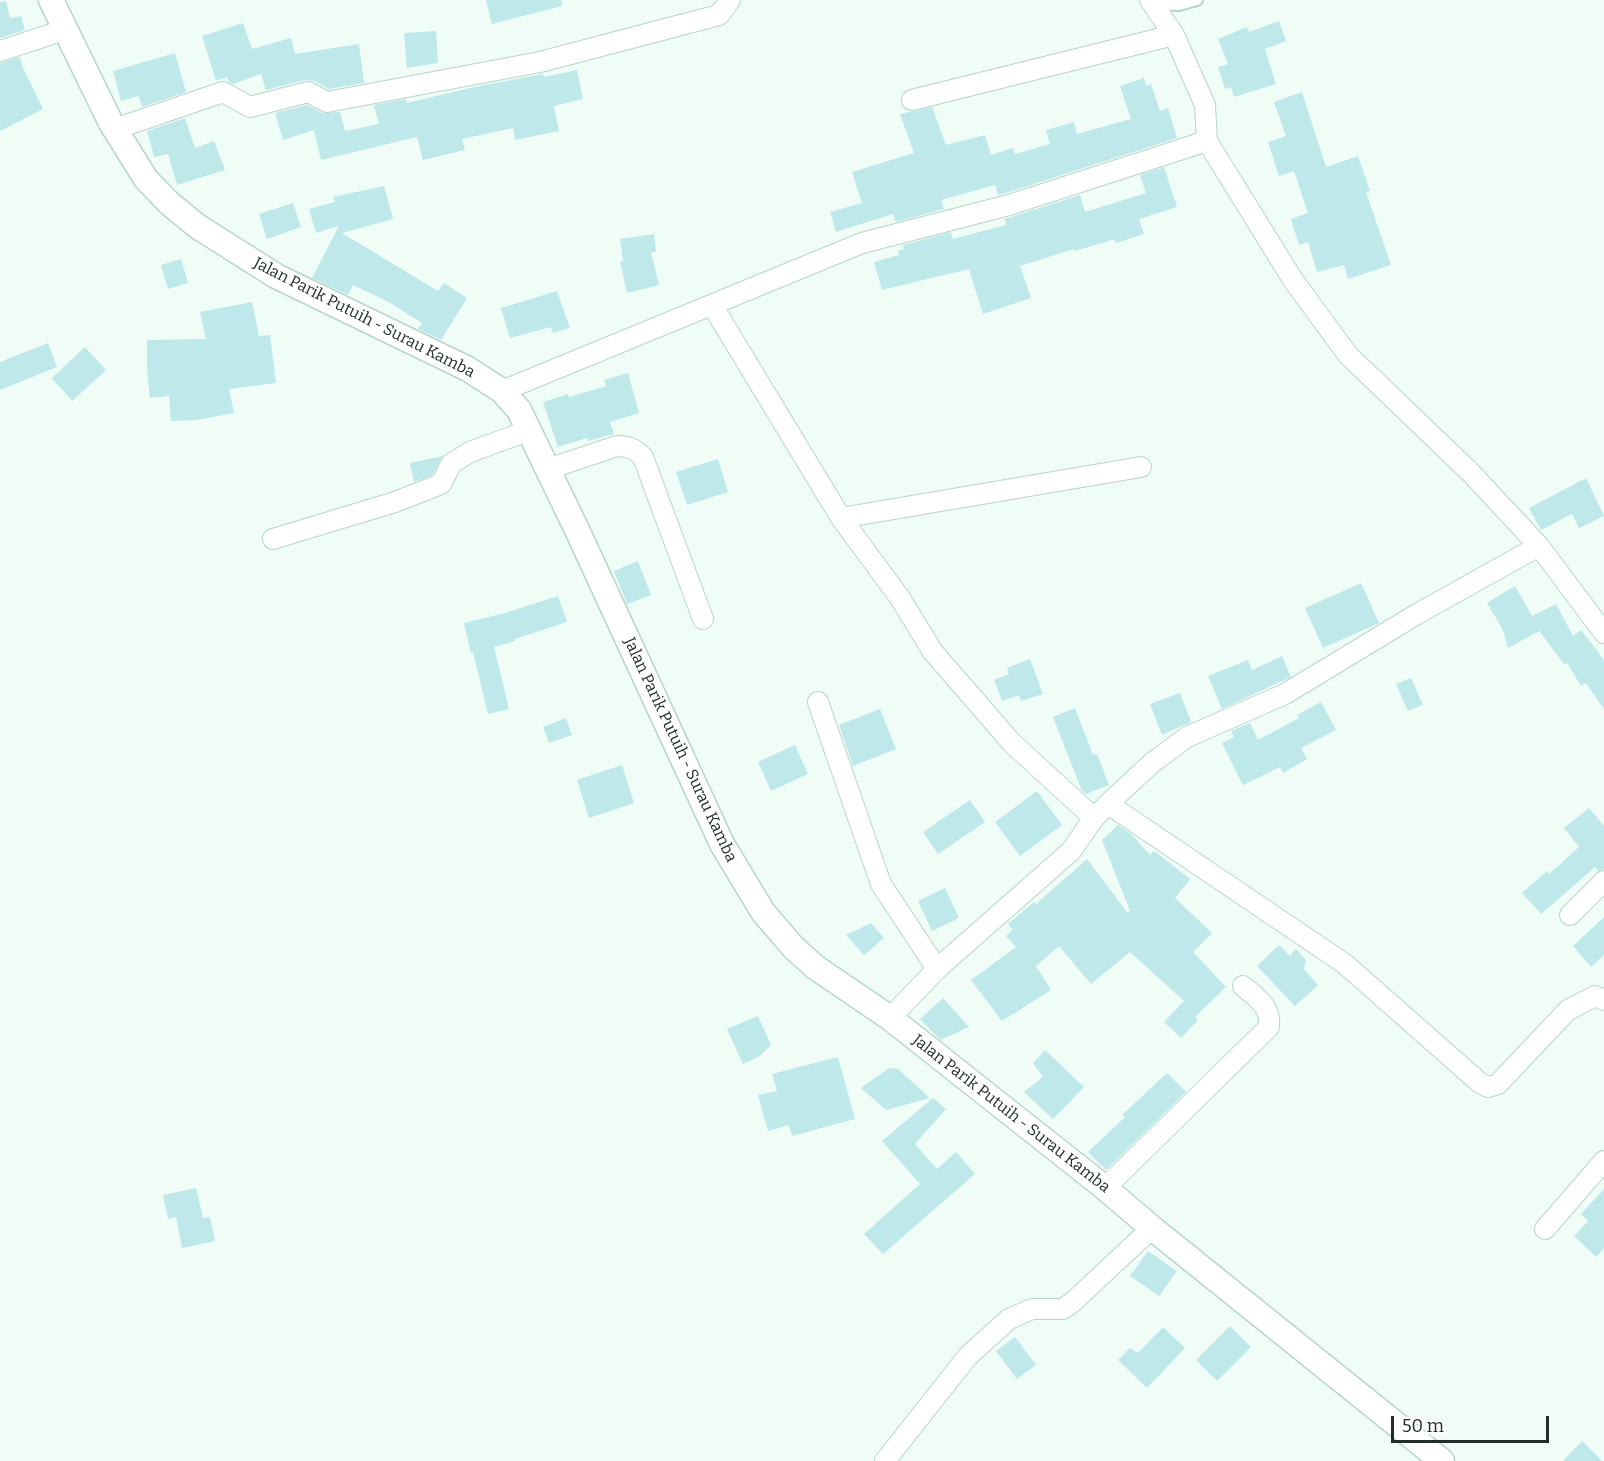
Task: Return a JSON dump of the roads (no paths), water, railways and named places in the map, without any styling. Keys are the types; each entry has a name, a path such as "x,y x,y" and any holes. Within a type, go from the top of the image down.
{"street":[{"name":"Jalan Parik Putuih - Surau Kamba","path":"51,0 115,129 146,178 169,203 198,226 276,276 468,369 502,392 519,410 722,844 763,912 793,947 815,967 890,1018 1105,1188 1442,1461"},
{"path":"115,129 223,92 250,106 308,92 327,102 540,62 719,15 730,0"},
{"path":"1151,2 1173,35 1205,105 1207,141 1293,280 1348,355 1471,473 1539,546 1604,633"},
{"path":"0,51 67,29"},
{"path":"912,100 1173,35"},
{"path":"502,392 862,243 1009,205 1207,141"},
{"path":"712,305 856,540 889,582 933,652 1012,743 1101,811 1345,964 1488,1088 1498,1084 1568,1010 1595,996 1604,1000"},
{"path":"273,539 395,502 441,484 451,464 470,452 530,430"},
{"path":"548,468 617,446 627,446 643,457 703,619"},
{"path":"842,518 1141,467"},
{"path":"890,1018 937,969 1071,851 1101,811 1152,763 1187,737 1285,694 1417,614 1539,546"},
{"path":"818,702 881,884 937,969"},
{"path":"1570,915 1604,881"},
{"path":"1105,1188 1269,1028 1270,1017 1266,1006 1243,986"},
{"path":"1545,1229 1604,1161"},
{"path":"885,1461 968,1356 1009,1319 1032,1309 1063,1309 1152,1228"}],"lane":[{"path":"1151,2 1179,5 1197,0"}]}
